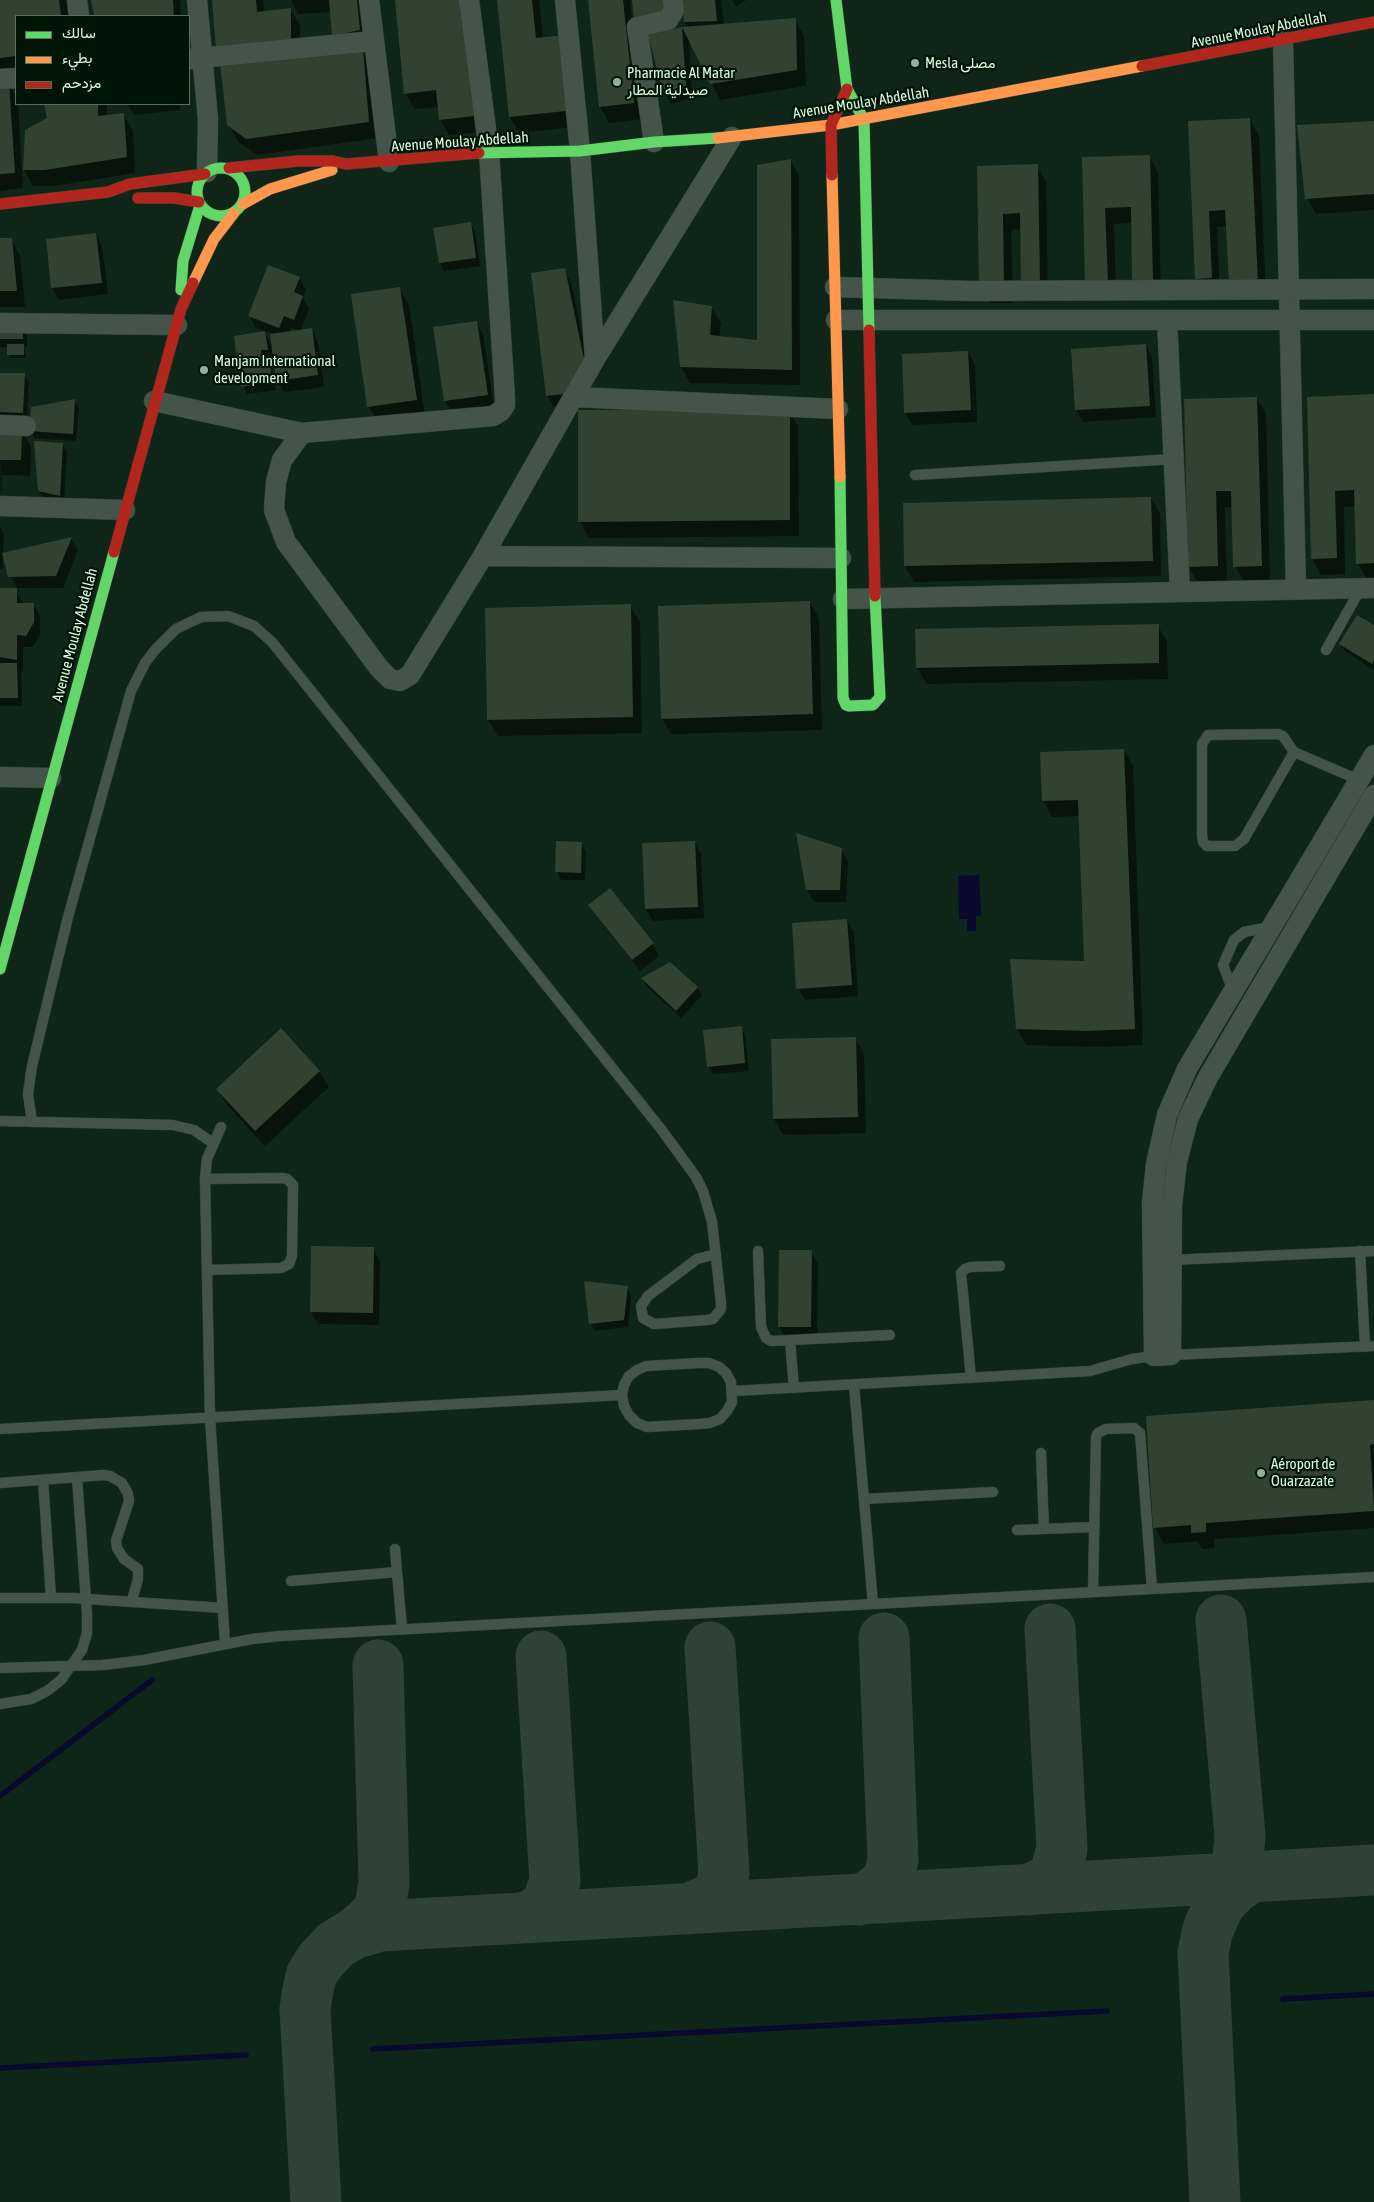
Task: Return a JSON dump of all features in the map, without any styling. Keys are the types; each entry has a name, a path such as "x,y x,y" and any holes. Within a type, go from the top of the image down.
{"main road":[{"path":"836,0 847,89 864,120 879,700 873,705 849,706 843,698 843,599 831,125 847,89"},
{"name":"Avenue Moulay Abdellah","path":"0,969 154,401 179,317 214,239 243,204 270,189 346,164 389,162 489,152 580,151 654,142 732,137 831,125 1283,41 1374,22"},
{"name":"Avenue Moulay Abdellah","path":"179,317 183,261 199,203 197,188 216,171 298,161 333,161 346,164"},
{"path":"0,204 108,192 130,184 216,171 238,174 244,183 246,194 243,204"},
{"path":"108,192 131,198 174,198 199,203 213,215 224,216 234,213"}],"street":[{"path":"77,0 79,15"},
{"path":"197,0 196,58 216,171"},
{"path":"369,0 389,162"},
{"path":"154,401 302,432 493,416 501,411 505,405 489,152 469,0"},
{"path":"565,0 580,151 595,359"},
{"path":"654,142 637,27 668,20 674,10 673,0"},
{"path":"196,58 373,41"},
{"path":"1283,41 1296,589"},
{"path":"0,79 15,78"},
{"path":"302,432 282,460 276,482 274,510 286,542 379,668 390,679 400,681 410,675 483,556 595,359 732,137"},
{"path":"835,287 970,291 1374,289"},
{"path":"0,323 179,317"},
{"path":"836,320 1374,320"},
{"path":"1167,320 1180,592"},
{"path":"574,397 838,409"},
{"path":"0,426 26,426"},
{"path":"0,506 125,510"},
{"path":"483,556 841,558"},
{"path":"843,599 1368,588"},
{"path":"1162,1356 1152,1203 1160,1139 1167,1115 1188,1069 1272,927 1367,784 1374,755"},
{"path":"0,777 51,778"},
{"path":"1162,1356 1170,1260 1172,1205 1177,1162 1186,1126 1197,1098 1374,796"}],"lane":[{"path":"915,475 1174,459"},
{"path":"1326,650 1368,588"},
{"path":"32,1122 28,1094 32,1066 68,917 131,691 137,676 155,650 176,628 201,617 228,616 254,626 272,642 687,1163 703,1191 708,1207 716,1254 721,1303 718,1315 707,1320 654,1324 643,1318 641,1313 643,1300 691,1263 703,1256 716,1254"},
{"path":"1294,752 1244,839 1235,846 1207,846 1203,842 1202,836 1202,744 1204,738 1208,735 1278,734 1282,736 1294,752 1367,784"},
{"path":"0,1121 173,1124 194,1130 213,1143"},
{"path":"221,1128 207,1159 205,1179 210,1417 225,1643"},
{"path":"205,1179 282,1178 290,1181 293,1190 292,1256 289,1264 281,1268 207,1270"},
{"path":"758,1251 762,1333 771,1341 890,1335"},
{"path":"1170,1260 1374,1251"},
{"path":"733,1391 1090,1371 1132,1359 1162,1356 1370,1347 1360,1252"},
{"path":"971,1378 961,1273 970,1267 1000,1266"},
{"path":"790,1341 794,1388"},
{"path":"699,1363 709,1363 719,1367 726,1373 733,1391 732,1402 727,1411 720,1418 710,1423 659,1426 647,1426 637,1423 629,1416 624,1406 622,1395 624,1385 629,1376 646,1366 699,1363"},
{"path":"854,1385 873,1604"},
{"path":"0,1429 622,1395"},
{"path":"1093,1592 1096,1437 1102,1430 1106,1429 1134,1428 1138,1430 1152,1589"},
{"path":"1041,1453 1044,1528"},
{"path":"0,1483 110,1476 122,1483 126,1488 129,1501 116,1541 120,1554 134,1565 139,1574 132,1600"},
{"path":"0,1704 31,1699 47,1691 61,1680 82,1650 87,1632 77,1478"},
{"path":"43,1480 51,1597"},
{"path":"864,1499 993,1492"},
{"path":"1017,1530 1094,1527"},
{"path":"395,1549 402,1629"},
{"path":"291,1581 397,1572"},
{"path":"0,1668 103,1665 144,1660 225,1643 280,1636 1374,1577"},
{"path":"0,1598 51,1597 132,1600 223,1608"}],"shaded area":[{"path":"979,875 981,916 976,916 976,931 967,931 967,919 959,919 958,876"}],"building":[{"path":"0,0 59,0 61,15 15,15 15,56 0,58"},
{"path":"91,0 173,0 174,15 94,15"},
{"path":"212,0 256,0 257,12 291,8 291,41 216,48"},
{"path":"329,0 357,0 360,30 332,36"},
{"path":"395,0 462,0 474,116 439,120 436,90 404,94"},
{"path":"497,0 532,0 536,38 567,35 575,110 509,117"},
{"path":"588,0 623,0 634,103 599,107"},
{"path":"632,0 664,0 666,17 634,20"},
{"path":"682,0 715,0 717,21 684,22"},
{"path":"796,18 797,70 710,84 682,27"},
{"path":"682,27 686,86 663,92 648,35"},
{"path":"363,49 369,122 246,139 227,125 220,64"},
{"path":"9,83 15,173 0,174 0,85"},
{"path":"44,105 98,105 98,116 124,113 127,157 45,170 23,170 25,130 47,118"},
{"path":"1250,118 1258,282 1229,284 1225,210 1209,211 1212,278 1195,279 1188,121"},
{"path":"1374,121 1374,194 1305,199 1297,125"},
{"path":"1150,155 1153,281 1132,282 1131,207 1105,208 1108,282 1085,283 1082,157"},
{"path":"791,159 792,370 680,367 673,300 712,306 710,335 757,340 757,165"},
{"path":"1038,164 1040,285 1021,286 1020,213 1003,214 1004,287 979,287 977,166"},
{"path":"471,222 476,258 439,263 433,228"},
{"path":"96,233 102,283 51,288 46,239"},
{"path":"0,238 12,238 17,291 0,291"},
{"path":"268,265 300,277 294,292 303,296 294,320 284,316 279,328 248,316"},
{"path":"565,268 585,364 574,393 546,396 531,273"},
{"path":"400,287 417,400 367,407 351,294"},
{"path":"477,321 488,395 444,401 433,327"},
{"path":"0,325 23,325 23,339 0,339"},
{"path":"312,328 318,375 276,381 270,334"},
{"path":"265,331 268,350 261,350 263,367 270,365 272,382 241,387 234,336"},
{"path":"7,344 24,344 24,355 7,355"},
{"path":"1146,344 1150,406 1075,410 1071,349"},
{"path":"968,351 971,410 904,413 902,354"},
{"path":"0,373 25,373 23,413 0,412"},
{"path":"1374,394 1374,563 1356,564 1354,490 1335,491 1337,558 1311,559 1307,397"},
{"path":"1257,397 1262,566 1233,567 1231,491 1216,491 1218,566 1188,567 1184,399"},
{"path":"75,399 73,434 29,431 31,407"},
{"path":"790,409 790,520 578,522 578,410"},
{"path":"0,429 22,429 21,460 0,460"},
{"path":"34,441 63,443 60,496 38,491"},
{"path":"1151,497 1153,561 904,566 903,503"},
{"path":"72,537 56,576 8,577 2,553"},
{"path":"0,588 17,588 17,603 34,603 34,622 26,636 17,635 17,660 0,657"},
{"path":"810,601 813,714 661,719 658,606"},
{"path":"631,604 633,717 487,720 485,608"},
{"path":"1357,615 1374,625 1374,660 1372,664 1339,644"},
{"path":"1159,624 1159,663 916,668 915,629"},
{"path":"0,663 17,663 18,698 0,698"},
{"path":"1124,749 1135,1029 1087,1031 1016,1029 1010,959 1084,961 1078,800 1042,801 1040,752"},
{"path":"796,833 842,848 840,890 806,890"},
{"path":"556,841 582,842 581,873 555,872"},
{"path":"695,841 698,907 645,909 642,843"},
{"path":"610,888 654,943 632,960 588,905"},
{"path":"847,919 852,985 796,989 792,923"},
{"path":"670,962 698,987 676,1011 641,978"},
{"path":"742,1026 745,1063 707,1067 703,1030"},
{"path":"281,1028 320,1071 255,1131 216,1089"},
{"path":"856,1037 858,1117 773,1119 771,1039"},
{"path":"311,1246 374,1247 373,1313 310,1312"},
{"path":"779,1250 812,1250 811,1327 778,1327"},
{"path":"584,1281 628,1286 624,1320 589,1324"},
{"name":"Aéroport de Ouarzazate","path":"1374,1400 1374,1444 1370,1445 1374,1511 1206,1523 1206,1532 1191,1533 1191,1525 1153,1528 1146,1416"}],"waterway":[{"path":"0,1796 152,1680"},
{"path":"1283,1999 1374,1994"},
{"path":"373,2049 1107,2011"},
{"path":"0,2068 246,2055"}],"taxiway":[{"path":"1220,1903 1234,1879 1237,1869 1240,1836 1221,1620"},
{"path":"1028,1890 1047,1881 1055,1873 1062,1849 1050,1629"},
{"path":"859,1900 873,1893 884,1884 890,1874 893,1859 884,1638"},
{"path":"688,1909 713,1898 721,1887 724,1873 710,1647"},
{"path":"520,1918 533,1915 543,1907 548,1901 555,1881 541,1656"},
{"path":"353,1934 377,1912 381,1902 384,1883 378,1665"},
{"path":"316,2202 305,2009 311,1976 320,1961 335,1945 353,1934 380,1926 1374,1870"},
{"path":"1215,2202 1203,1953 1208,1929 1220,1903 1236,1887 1250,1878"}],"traffic: fast":[{"path":"836,0 847,89 864,120 869,330"},
{"path":"479,153 580,151 654,142 718,138"},
{"path":"216,168 226,168 235,172 241,178 244,183 245,192 244,201 235,212 226,216 216,216 207,212 201,206 197,197 197,187 201,178 207,172 216,168"},
{"path":"181,290 183,261 200,205"},
{"path":"840,477 843,698 846,705 849,706 873,705 880,697 875,596"},
{"path":"0,969 114,552"}],"traffic: slow":[{"path":"718,138 831,125 1142,66"},
{"path":"243,204 270,189 332,170"},
{"path":"832,175 840,477"},
{"path":"193,283 214,239 234,213"}],"traffic: jam":[{"path":"1142,66 1374,22"},
{"path":"832,175 831,125 847,89"},
{"path":"229,168 298,161 333,161 346,164 479,153"},
{"path":"0,204 108,192 130,184 205,174"},
{"path":"138,198 174,198 199,202"},
{"path":"114,552 181,309 193,283"},
{"path":"869,330 875,596"}],"place":[{"name":"Mesla مصلى","path":"915,63"},
{"name":"Pharmacie Al Matar صيدلية المطار","path":"617,82"},
{"name":"Manjam International development","path":"204,370"},
{"name":"Aéroport de Ouarzazate","path":"1261,1473"}]}
